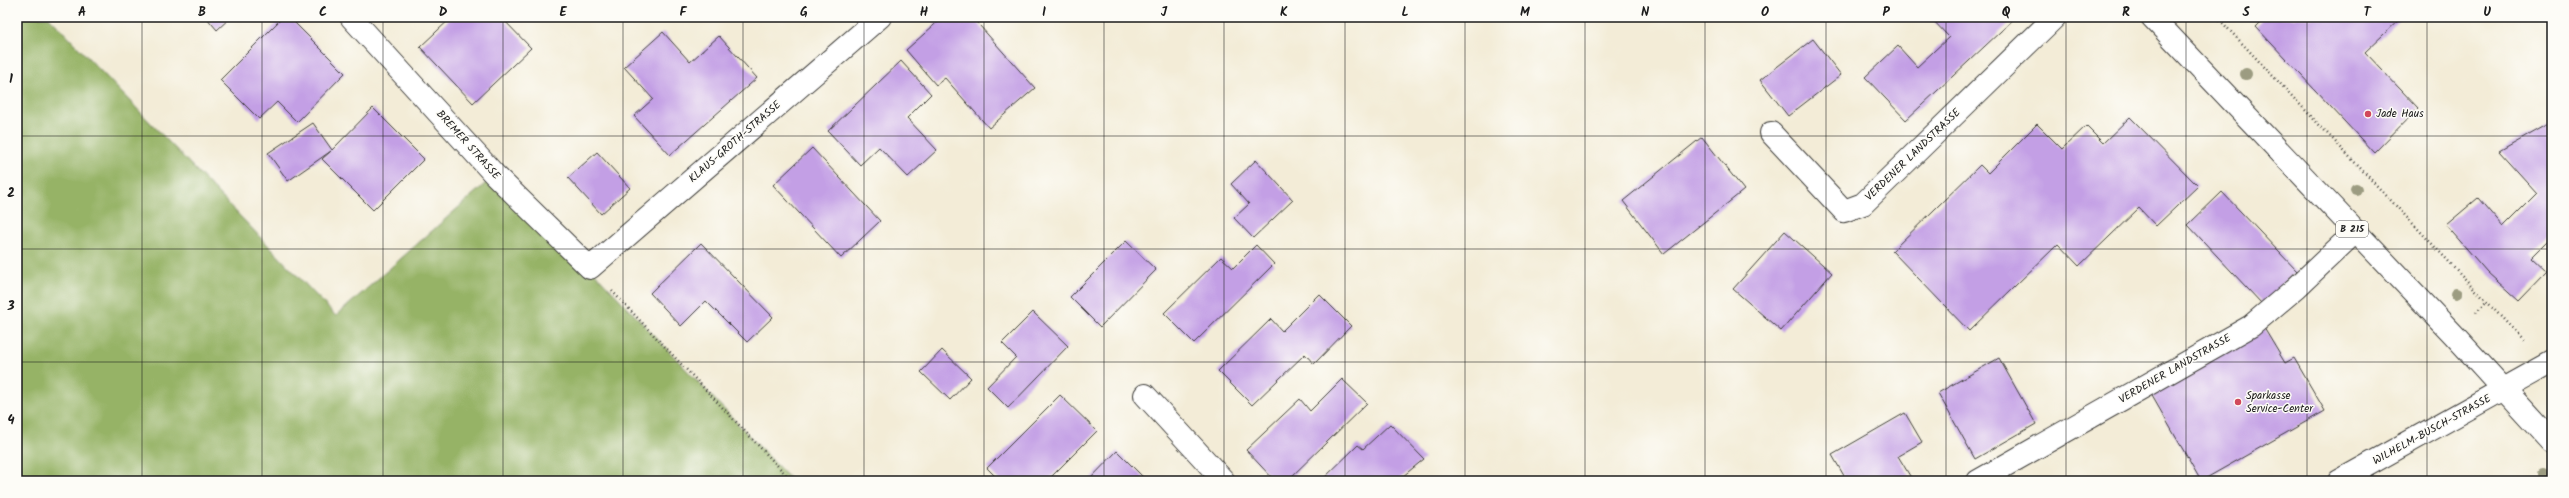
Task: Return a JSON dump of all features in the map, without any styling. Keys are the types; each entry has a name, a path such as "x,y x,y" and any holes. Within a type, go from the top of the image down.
{"street":[{"name":"BREMER STRASSE","path":"352,17 495,175 590,268"},
{"name":"KLAUS-GROTH-STRASSE","path":"590,268 880,17"},
{"name":"VERDENER LANDSTRASSE","path":"1771,133 1844,211 1863,204 2055,17"},
{"name":"B 215","path":"2152,17 2552,442"},
{"name":"VERDENER LANDSTRASSE","path":"1978,481 2251,326 2296,287 2355,232"},
{"name":"WILHELM-BUSCH-STRASSE","path":"2340,481 2504,390 2549,363"},
{"path":"1145,396 1224,481"}],"path":[{"path":"2217,17 2549,363"},
{"path":"590,268 792,481"}],"green space":[{"path":"17,17 49,17 336,316 495,175 590,268 792,481 17,481"}],"building":[{"path":"206,17 231,17 217,30"},
{"path":"283,17 289,17 345,73 297,122 277,102 259,119 220,80"},
{"path":"452,17 501,17 531,48 473,103 420,47"},
{"path":"943,17 972,17 1035,88 989,128 945,78 936,85 906,50"},
{"path":"1930,17 2016,17 1906,120 1865,77 1898,46 1917,67 1949,37"},
{"path":"2266,17 2331,19 2402,17 2365,52 2418,108 2374,153 2256,27"},
{"path":"663,32 690,62 719,36 757,78 670,155 634,116 653,99 624,67"},
{"path":"1813,39 1841,75 1788,116 1760,80"},
{"path":"901,61 931,94 907,118 937,150 908,177 879,147 860,165 828,131"},
{"path":"373,108 424,159 373,210 322,159 331,151 288,181 268,153 313,123 332,150"},
{"path":"2130,117 2198,186 2156,226 2139,208 2079,266 2058,244 1969,331 1892,251 1980,165 1988,173 2037,124 2062,149 2086,126 2103,143"},
{"path":"2552,121 2552,236 2531,257 2547,272 2519,301 2487,272 2446,225 2478,198 2503,227 2537,193 2499,151"},
{"path":"1702,137 1744,190 1664,254 1623,201"},
{"path":"812,148 880,221 841,258 773,185"},
{"path":"597,152 630,188 601,214 568,178"},
{"path":"1256,160 1293,200 1253,238 1234,218 1249,204 1231,184"},
{"path":"2222,192 2297,271 2262,304 2188,225"},
{"path":"1785,231 1832,273 1781,331 1733,289"},
{"path":"1126,241 1156,270 1100,327 1070,297"},
{"path":"701,243 773,317 747,342 706,301 681,326 650,293"},
{"path":"1256,245 1274,264 1194,343 1164,313 1221,257 1233,268"},
{"path":"1319,294 1351,326 1314,364 1305,354 1252,405 1218,371 1271,319 1282,331"},
{"path":"1033,312 1068,346 1008,408 987,387 1016,357 1002,343"},
{"name":"Sparkasse Service-Center","path":"2264,328 2285,363 2294,358 2325,411 2201,481 2151,394"},
{"path":"942,350 971,378 950,400 921,372"},
{"path":"1999,358 2036,424 1975,459 1938,393"},
{"path":"1342,379 1367,403 1287,481 1275,481 1246,450 1300,399 1310,411"},
{"path":"1060,395 1097,431 1047,481 1000,481 987,468"},
{"path":"1905,413 1922,442 1898,456 1913,481 1847,481 1832,455"},
{"path":"1390,424 1424,459 1397,481 1321,481 1358,445 1363,449"},
{"path":"1117,451 1147,481 1088,481"}],"place":[{"name":"Jade Haus","path":"2368,114"},
{"name":"Sparkasse Service-Center","path":"2238,402"}]}
